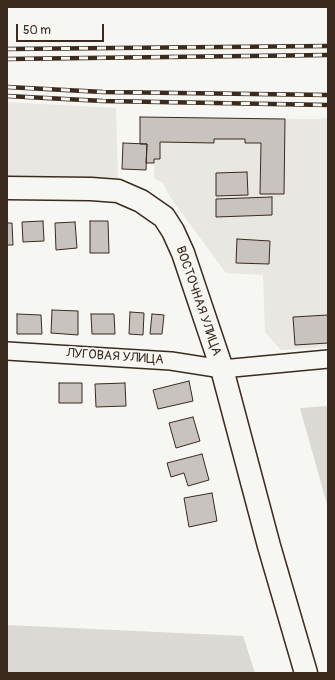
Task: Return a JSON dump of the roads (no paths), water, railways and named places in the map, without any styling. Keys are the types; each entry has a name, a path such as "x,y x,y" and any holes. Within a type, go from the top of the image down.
{"main road":[{"name":"ВОСТОЧНАЯ УЛИЦА","path":"7,188 91,189 118,191 141,201 164,217 173,231 183,253 222,369 269,546 306,673"}],"street":[{"name":"ЛУГОВАЯ УЛИЦА","path":"7,350 171,361 222,369 328,359"}],"railway":[{"path":"7,49 328,46"},
{"path":"7,59 328,55"},
{"path":"7,87 103,92 328,95"},
{"path":"7,96 103,101 328,105"}]}
